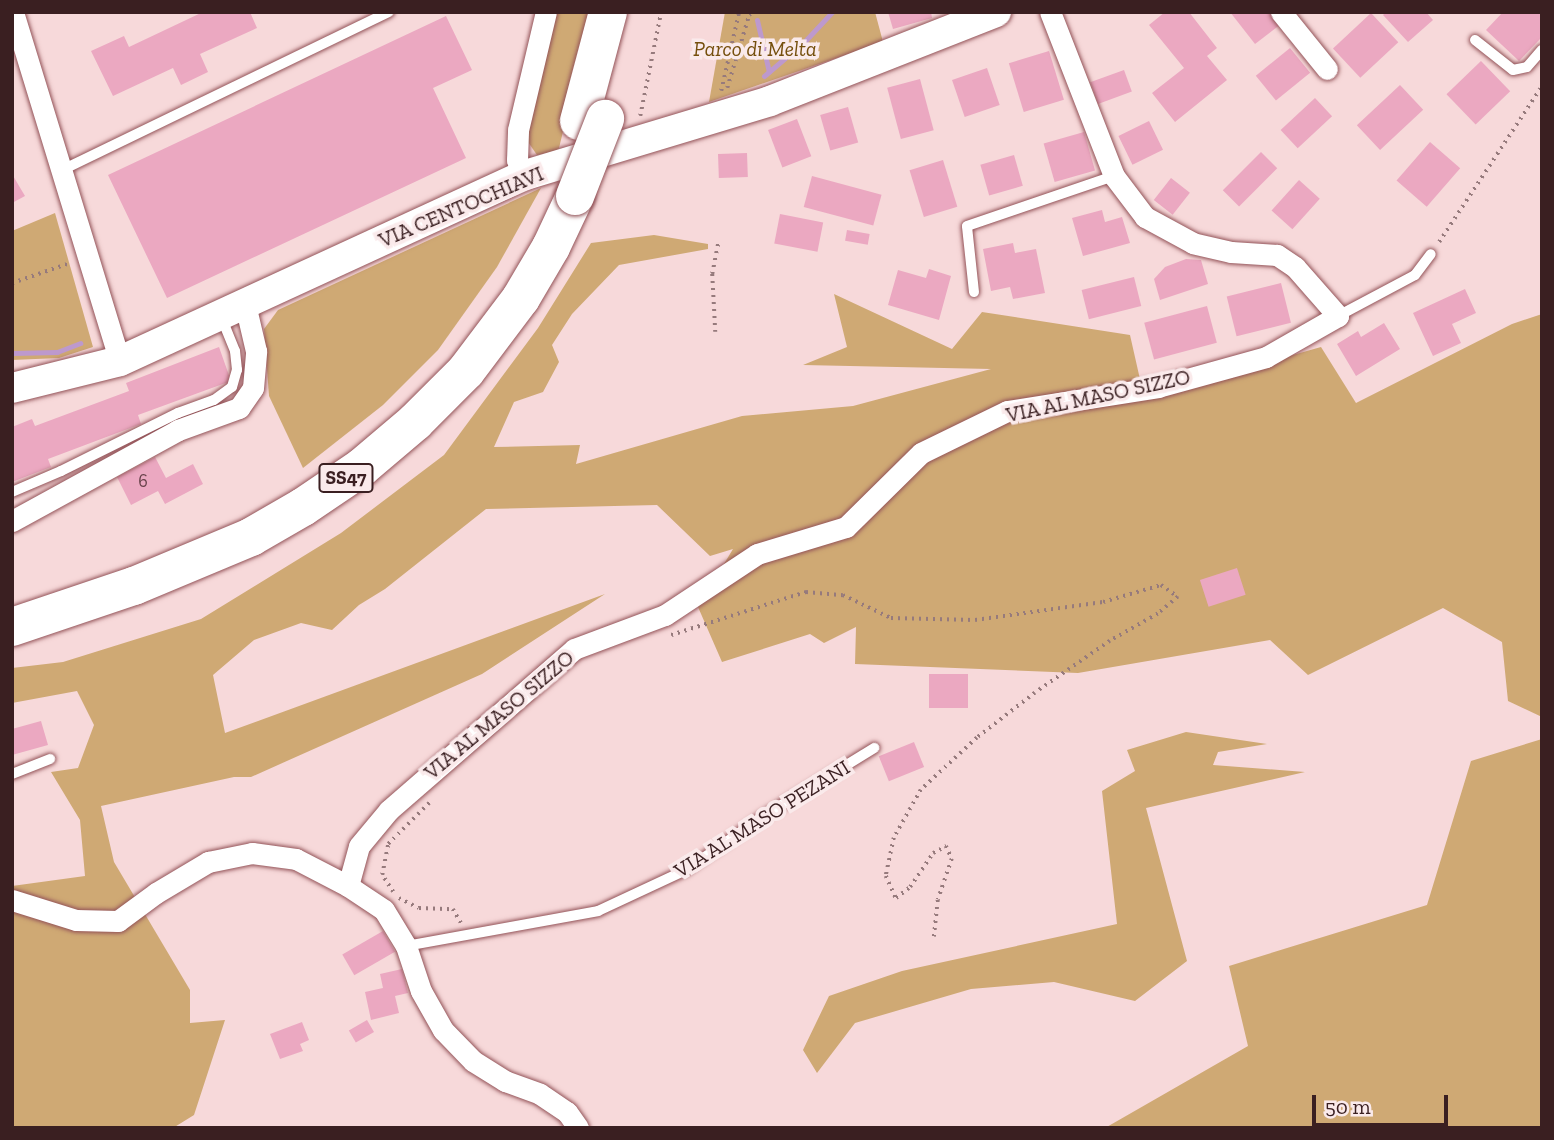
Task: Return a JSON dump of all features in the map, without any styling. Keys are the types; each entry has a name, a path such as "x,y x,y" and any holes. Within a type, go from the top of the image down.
{"highway":[{"name":"SS47","path":"12,602 186,542 240,517 352,447 404,402 452,351 504,280 549,190 606,122 614,13"},
{"name":"SS47","path":"12,627 134,586 251,537 303,508 362,467 415,422 466,371 521,298 551,247 549,190"}],"street":[{"path":"13,12 120,361"},
{"path":"547,12 518,130 517,160 549,190"},
{"name":"VIA CENTOCHIAVI","path":"12,388 120,361 233,310 549,190 996,12"},
{"path":"1050,12 1114,176 1145,217 1193,243 1231,252 1277,255 1295,267 1338,316"},
{"path":"1280,12 1327,69"},
{"path":"12,521 178,430 239,408 253,388 256,351 233,310"},
{"name":"VIA AL MASO SIZZO","path":"348,886 359,846 389,810 573,649 665,615 757,554 846,527 921,453 1007,411 1158,387 1239,364 1266,356 1338,316"},
{"path":"12,900 76,920 118,921 156,893 208,862 252,853 296,859 348,886 383,910 406,946 421,991 443,1030 473,1060 505,1081 540,1094 567,1112 579,1128"}],"lane":[{"path":"62,170 388,12"},
{"path":"1475,40 1513,70 1527,67 1542,50"},
{"path":"974,292 967,226 1114,176"},
{"path":"1338,316 1415,275 1431,254"},
{"path":"12,492 178,413 214,400 232,387 237,370 233,310"},
{"name":"VIA AL MASO PEZANI","path":"406,946 598,911 686,870 762,817 874,748"},
{"path":"12,774 50,759"}],"path":[{"path":"606,122 639,118 661,12"},
{"path":"718,99 739,12"},
{"path":"722,88 730,89 749,15 753,12"},
{"path":"781,12 810,12"},
{"path":"1431,254 1542,86"},
{"path":"715,332 712,274 718,244"},
{"path":"12,284 88,257"},
{"path":"667,636 806,592 843,595 891,618 975,620 1092,604 1161,584 1178,597 1158,614 1110,641 1035,693 977,738 921,790 894,838 886,876 896,898 910,887 933,853 946,846 951,859 937,900 934,937"},
{"path":"431,801 388,844 382,875 396,896 419,908 453,909 468,933"}],"green space":[{"path":"557,12 592,12 559,148 557,151 537,155 526,139 524,129"},
{"name":"Parco di Melta","path":"725,12 875,12 883,42 709,102"},
{"path":"541,188 497,267 438,350 383,405 303,468 269,396 264,329 278,310"},
{"path":"55,213 93,347 59,358 12,360 12,231"},
{"path":"654,235 708,244 708,249 619,265 572,314 552,345 559,362 543,392 514,402 494,447 580,445 576,464 742,416 853,406 991,369 803,365 847,347 834,294 952,349 982,312 1130,335 1144,397 1321,347 1356,403 1512,324 1542,314 1542,717 1508,701 1502,642 1443,608 1308,675 1270,640 1078,673 855,664 856,627 824,643 810,634 722,662 698,607 733,549 710,556 657,505 486,509 385,589 359,605 332,630 301,623 254,640 213,675 225,733 605,594 482,674 251,777 234,777 101,806 114,862 190,990 190,1023 225,1020 194,1115 173,1128 12,1128 12,886 85,876 80,820 51,772 78,768 94,725 77,691 12,703 12,668 63,662 201,619 341,533 444,455 538,328 591,243"},
{"path":"1186,732 1267,744 1218,752 1213,765 1305,772 1146,808 1187,961 1135,1001 1054,982 971,989 855,1023 817,1073 803,1050 829,996 902,971 1117,924 1102,791 1135,771 1127,750"},
{"path":"1542,739 1542,1128 1105,1128 1248,1046 1229,966 1427,905 1471,761"}],"building":[{"path":"203,12 250,12 257,28 200,54 208,72 181,85 173,68 113,96 91,51 124,36 129,47"},
{"path":"888,12 931,12 932,18 893,29"},
{"path":"1165,12 1189,12 1217,48 1207,56 1227,80 1175,122 1152,93 1184,68 1149,25"},
{"path":"1230,12 1272,12 1281,24 1255,44"},
{"path":"1386,12 1426,12 1433,20 1408,42 1383,15"},
{"path":"1503,12 1542,12 1542,37 1519,61 1486,30"},
{"path":"1371,13 1398,42 1360,78 1333,48"},
{"path":"446,16 472,70 433,88 466,158 167,298 108,175"},
{"path":"1290,48 1310,73 1276,101 1256,76"},
{"path":"1049,51 1064,100 1024,112 1009,63"},
{"path":"1481,61 1510,91 1476,125 1446,94"},
{"path":"987,68 1000,105 965,117 952,80"},
{"path":"1124,70 1132,92 1098,104 1090,82"},
{"path":"920,79 934,130 901,139 887,88"},
{"path":"1400,85 1423,110 1380,150 1357,125"},
{"path":"1315,98 1332,116 1298,148 1281,130"},
{"path":"848,107 858,143 830,151 820,115"},
{"path":"797,119 811,156 782,167 768,130"},
{"path":"1149,121 1163,150 1132,165 1118,136"},
{"path":"1084,132 1095,170 1055,182 1044,144"},
{"path":"1430,142 1460,168 1427,207 1397,180"},
{"path":"1261,152 1277,168 1239,206 1223,190"},
{"path":"747,153 748,177 719,178 718,154"},
{"path":"1014,155 1023,186 989,195 980,165"},
{"path":"943,160 957,207 924,217 910,170"},
{"path":"12,174 25,196 12,203"},
{"path":"812,176 882,195 873,226 804,207"},
{"path":"1171,178 1190,193 1173,215 1154,200"},
{"path":"1299,180 1320,199 1292,229 1272,210"},
{"path":"1102,210 1105,222 1122,217 1130,243 1083,256 1072,218"},
{"path":"780,214 823,222 817,252 774,243"},
{"path":"847,230 870,234 868,245 845,241"},
{"path":"1013,243 1015,253 1036,249 1045,293 1013,299 1010,287 991,291 983,249"},
{"path":"1186,259 1201,260 1208,284 1160,300 1154,279 1165,267"},
{"path":"929,269 951,276 939,320 888,305 898,270 926,278"},
{"path":"1134,277 1141,306 1089,319 1082,290"},
{"path":"1281,283 1291,323 1237,336 1227,297"},
{"path":"1465,289 1476,313 1452,324 1461,343 1433,356 1413,313"},
{"path":"1207,306 1217,343 1154,360 1144,323"},
{"path":"1384,323 1400,349 1356,376 1337,344 1358,331 1361,337"},
{"path":"219,347 231,381 138,415 141,424 48,459 51,467 12,482 12,427 32,419 35,426 129,391 126,383"},
{"path":"155,457 166,478 193,464 203,484 165,504 158,491 131,505 117,477"},
{"path":"1237,568 1246,595 1209,607 1200,580"},
{"path":"929,674 968,674 968,708 929,708"},
{"path":"41,721 48,745 12,755 12,729"},
{"path":"914,742 924,767 889,781 879,756"},
{"path":"383,931 395,952 354,975 342,955"},
{"path":"402,969 408,993 395,996 399,1013 371,1020 365,992 383,988 380,974"},
{"path":"367,1020 374,1032 356,1043 349,1030"},
{"path":"302,1022 309,1040 300,1044 303,1051 280,1059 270,1034"}],"waterway":[{"path":"764,76 805,41 832,12"},
{"path":"757,20 769,72"},
{"path":"12,353 57,352 80,343"}]}
